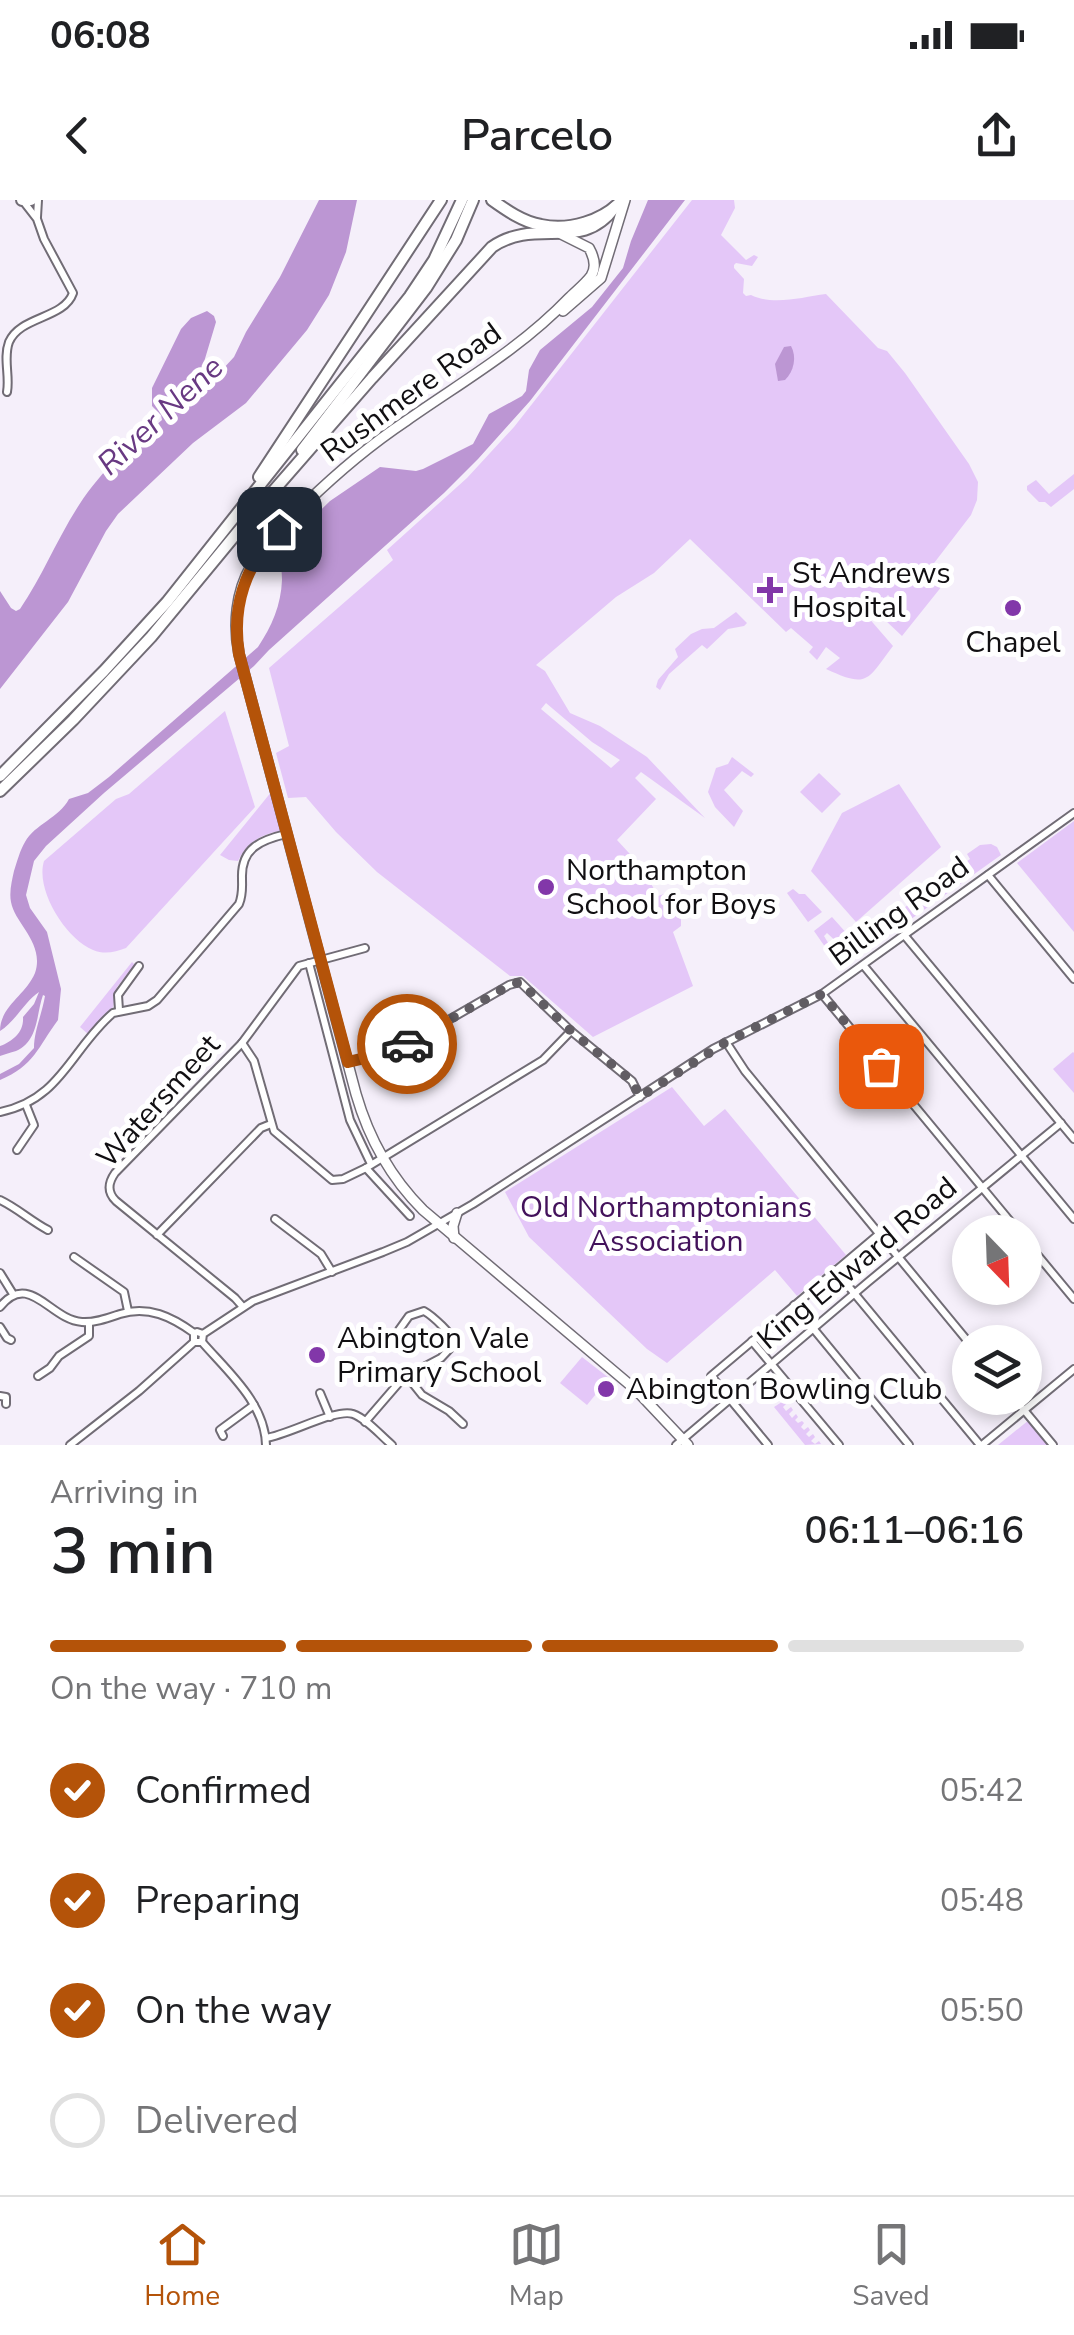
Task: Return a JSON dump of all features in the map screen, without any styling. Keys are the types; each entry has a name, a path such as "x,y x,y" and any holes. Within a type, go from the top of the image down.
{"highway":[{"path":"22,200 35,200"},
{"path":"242,508 442,200"},
{"path":"0,776 141,632 410,296 463,207 473,200"},
{"path":"492,200 512,214 543,226 584,223 620,202"},
{"path":"0,791 151,637 437,304 492,248 526,232 593,228 620,202"},
{"path":"241,528 416,302 456,240 463,207"}],"main road":[{"name":"Rushmere Road","path":"620,202 601,278 568,308 495,362 374,444 279,529 258,555 243,586 236,627 240,658 362,1114 382,1158 406,1193 438,1224 636,1390 682,1443"},
{"name":"Rushmere Road","path":"543,226 590,248 594,268 551,318"},
{"path":"454,1238 457,1213"}],"street":[{"path":"22,200 37,218"},
{"path":"8,392 10,341 24,326 71,300 73,293 44,239 35,200"},
{"name":"Billing Road","path":"70,1445 199,1338 243,1307 407,1242 457,1213 726,1042 822,994 1074,814"},
{"path":"0,1112 26,1105 48,1089 107,1018 119,1010 148,1006 157,1000 239,904 246,854 261,841 288,834"},
{"path":"988,875 1074,979"},
{"path":"906,936 1074,1139"},
{"path":"366,948 308,962 350,1120 368,1166 410,1216"},
{"name":"Watersmeet","path":"243,1307 112,1197 110,1184 242,1042 296,970 308,962"},
{"path":"119,1010 118,995 135,977 139,966"},
{"path":"864,966 1074,1219"},
{"path":"348,1062 400,1048 515,982 524,984 571,1031 632,1081 640,1097"},
{"path":"822,994 1005,1215"},
{"path":"242,1042 254,1061 271,1124 332,1180 338,1180 382,1158 544,1060 571,1031"},
{"path":"726,1042 745,1071 954,1325"},
{"path":"17,1143 34,1125 26,1105"},
{"name":"King Edward Road","path":"682,1443 771,1363 1061,1123"},
{"path":"157,1235 262,1128 271,1124"},
{"path":"0,1200 48,1230"},
{"path":"275,1218 321,1254 332,1272"},
{"path":"768,1445 711,1376 879,1234"},
{"path":"1042,1260 1074,1299"},
{"path":"77,1262 124,1292 128,1312"},
{"path":"835,1270 981,1445 1018,1415"},
{"path":"0,1273 12,1294"},
{"path":"0,1307 12,1294 28,1293 79,1322 128,1312 158,1313 199,1338 254,1405 264,1424 266,1442 347,1412 387,1444"},
{"path":"794,1305 909,1445"},
{"path":"364,1422 406,1375 441,1358 455,1340 424,1311 409,1316 399,1330"},
{"path":"50,1380 42,1374 59,1356 89,1336 89,1322"},
{"path":"0,1327 11,1340"},
{"path":"752,1340 838,1445"},
{"path":"1042,1395 1074,1369"},
{"path":"406,1375 422,1395 463,1424"},
{"path":"320,1393 330,1417"},
{"path":"0,1396 6,1397 6,1404"},
{"path":"220,1430 254,1405"},
{"path":"1028,1415 1054,1445"}],"green space":[{"path":"692,200 734,200 735,208 721,235 746,260 758,257 752,266 734,265 744,279 743,293 779,300 826,294 905,373 978,482 971,515 931,567 933,578 942,586 902,636 885,620 897,604 888,595 867,616 893,646 866,678 851,679 826,669 840,658 826,647 817,660 809,652 813,647 791,628 786,632 690,539 654,573 616,597 536,665 545,671 570,713 600,726 647,757 705,818 641,772 635,778 656,799 617,840 641,866 658,896 667,893 681,917 681,926 673,932 693,986 593,1037 523,976 510,976 377,872 306,797 288,798 276,753 289,746 269,668 393,560 387,550 467,478 514,427","holes":["546,703 620,760 611,768 541,709"]},
{"path":"1074,474 1074,489 1051,507 1027,490 1036,480 1049,494"},
{"path":"736,612 747,623 744,626 728,629 707,649 702,645 669,674 660,690 656,687 678,657 675,649 691,634 714,628"},
{"path":"225,711 255,807 126,948 114,952 93,950 73,936 55,912 44,886 44,861"},
{"path":"732,757 754,774 751,777 742,771 724,790 743,811 734,827 715,807 708,792 716,768 728,764"},
{"path":"819,773 841,794 822,813 800,792"},
{"path":"899,784 941,847 856,922 811,871 842,813"},
{"path":"272,791 280,831 255,840 238,861 220,855"},
{"path":"1074,821 1074,932 1017,863"},
{"path":"991,844 1001,855 855,959 827,933 824,936 833,951 830,954 814,931 832,917 849,936 866,936 970,859 967,854 980,845"},
{"path":"793,889 805,894 822,912 808,922 787,893"},
{"path":"132,962 135,965 117,987 113,1007 88,1034 80,1027"},
{"path":"1074,1053 1074,1093 1053,1069"},
{"name":"Old Northamptonians Association","path":"672,1087 704,1126 725,1109 846,1255 797,1296 775,1270 667,1363 647,1349 529,1237 505,1192"},
{"path":"582,1357 609,1378 587,1405 560,1383"},
{"path":"785,1400 786,1411 791,1407 792,1418 796,1414 795,1420 804,1423 801,1427 810,1430 806,1434 815,1437 811,1441 821,1444 805,1445 774,1407"},
{"path":"1029,1420 1049,1445 998,1445"}],"shaded area":[{"path":"319,200 357,200 346,252 329,295 307,330 246,403 193,443 118,514 68,602 0,689 0,591 11,608 20,609 88,492 117,459 162,420 152,406 152,388 181,329 191,318 207,311 216,322 204,362 204,384 234,357"},
{"path":"648,200 685,200 530,401 478,459 254,666 104,793 34,861 26,895 47,932 61,989 58,1020 28,1062 0,1080 0,1074 19,1064 34,1048 45,996 29,1041 0,1056 0,1046 20,1031 23,1017 39,992 0,1031 4,1014 31,981 37,962 33,943 10,898 14,871 29,836 69,799 88,793 109,777 258,647 280,598 282,548 330,501 380,467 416,471 473,444 489,414 522,396 540,350 592,307 623,268"},
{"path":"791,346 792,368 785,380 778,381 775,364 784,347"}],"way so far":[{"path":"407,1044 520,982 632,1081 640,1097 726,1042 822,994 881,1066"}],"place":[{"name":"St Andrews Hospital","path":"770,590"},
{"name":"Chapel","path":"1013,608"},
{"name":"Northampton School for Boys","path":"546,887"},
{"name":"Abington Vale Primary School","path":"317,1355"},
{"name":"Abington Bowling Club","path":"606,1389"}],"route":[{"path":"279,529 246,576 237,614 239,654 348,1062 395,1051 407,1044"}],"water label":[{"name":"River Nene","path":"160,415"}]}
